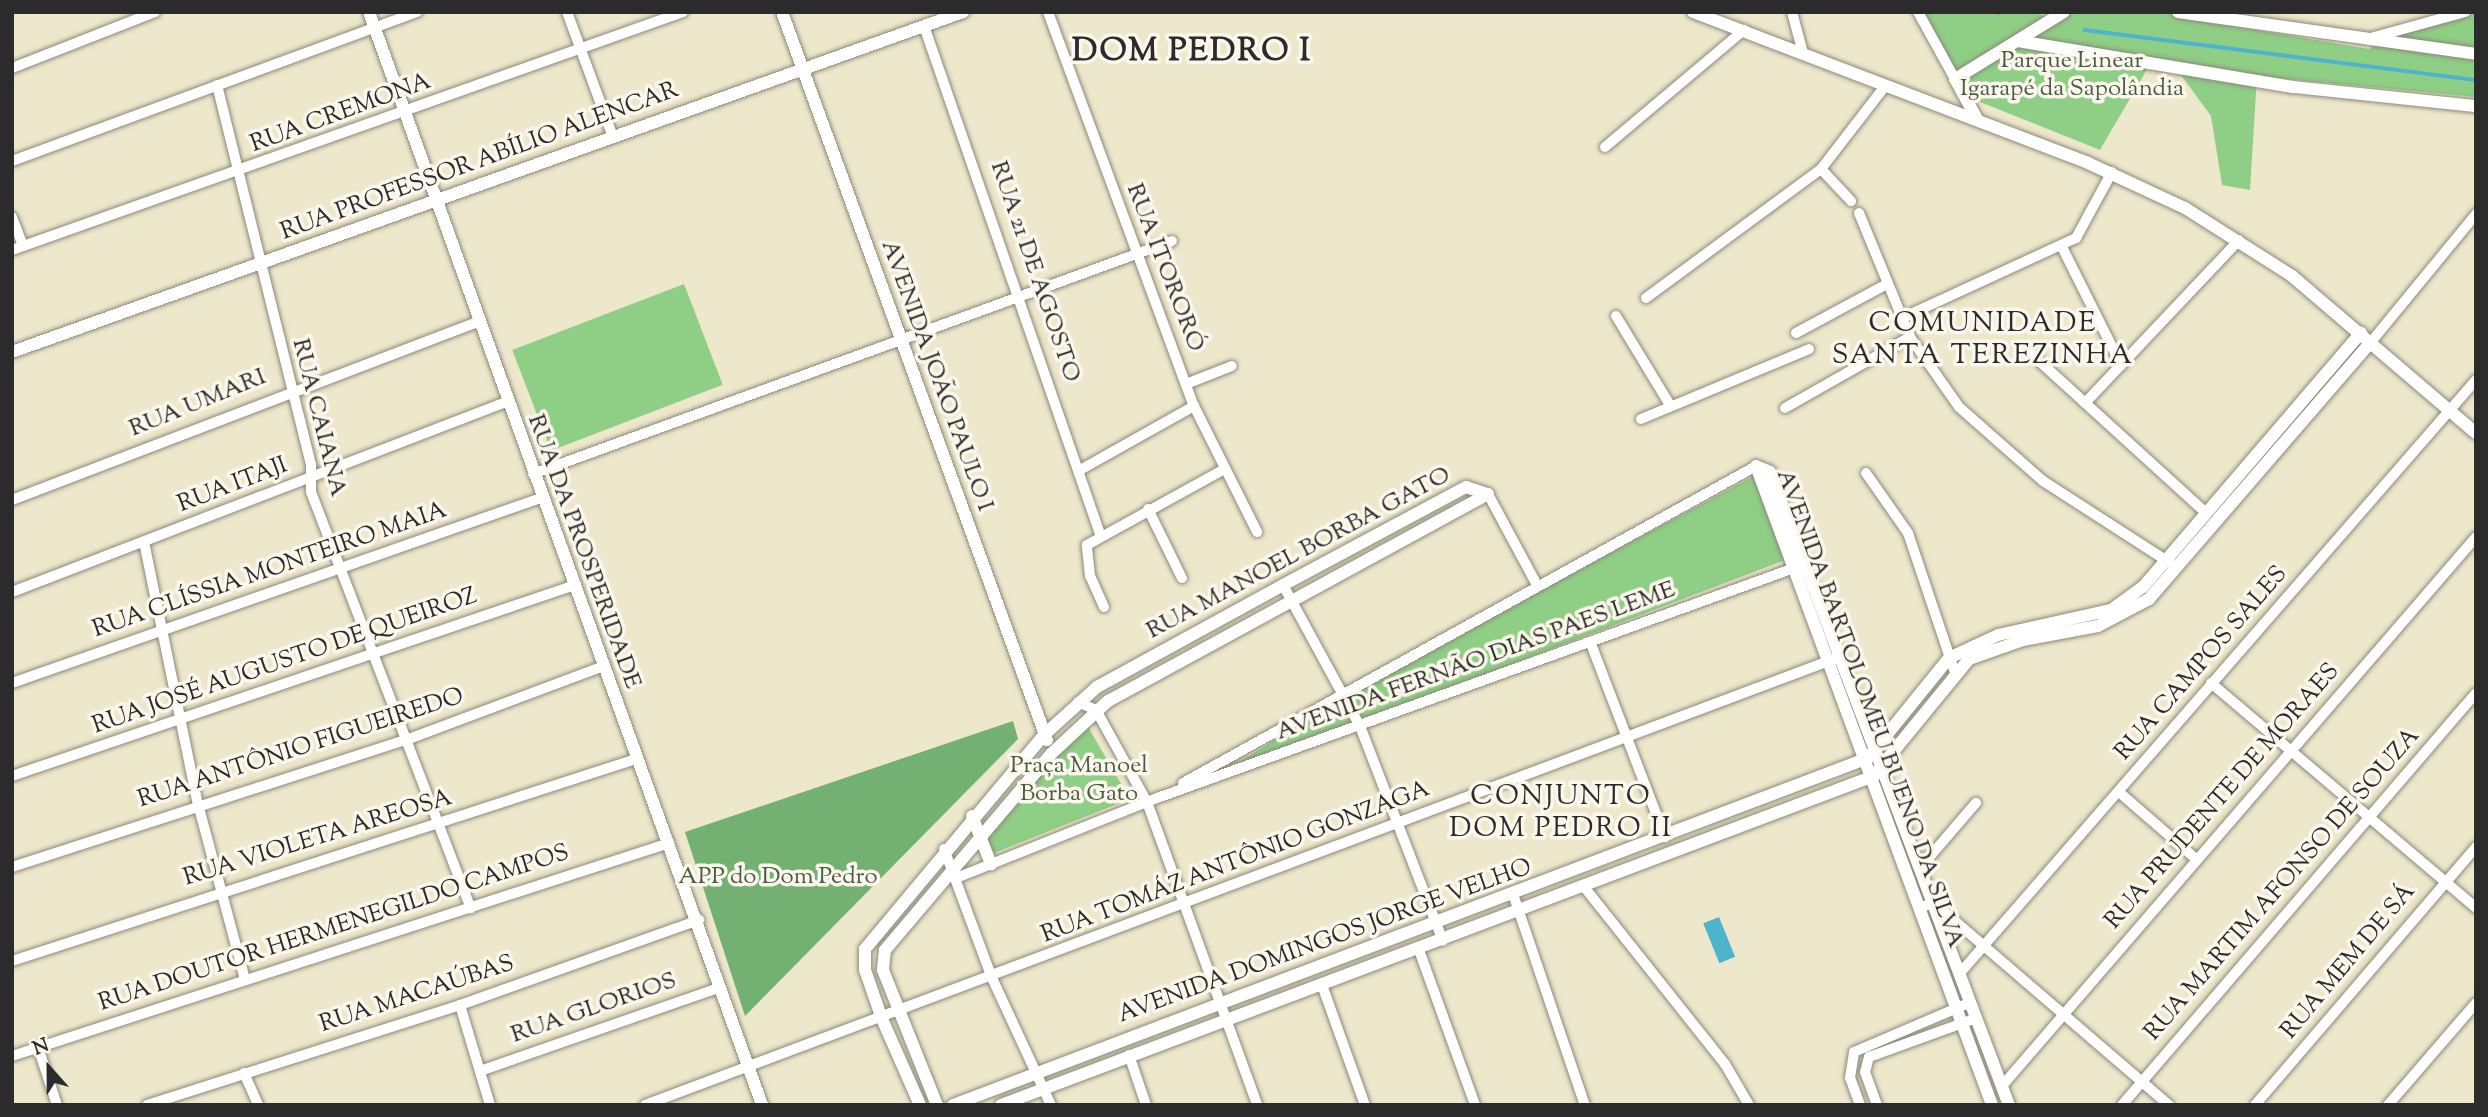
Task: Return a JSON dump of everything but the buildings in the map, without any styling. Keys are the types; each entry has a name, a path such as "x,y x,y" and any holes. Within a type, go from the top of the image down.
{"street":[{"path":"12,68 155,12"},
{"name":"RUA DA PROSPERIDADE","path":"369,12 601,667 699,920 762,1105"},
{"path":"12,161 417,12"},
{"path":"568,12 613,137"},
{"name":"RUA CREMONA","path":"18,248 237,173 682,12"},
{"name":"AVENIDA JOÃO PAULO I","path":"782,12 1052,753"},
{"name":"RUA PROFESSOR ABÍLIO ALENCAR","path":"12,352 438,201 801,67 963,12"},
{"name":"RUA ITORORÓ","path":"1048,12 1185,384 1223,470 1257,532"},
{"path":"1693,12 1802,50 2112,172 2239,240 2366,337 2476,433"},
{"path":"1792,12 1802,50"},
{"path":"1919,12 1977,119"},
{"path":"2178,12 2260,18 2364,40 2476,54"},
{"path":"2364,40 2434,16 2465,12"},
{"path":"1955,79 2059,13"},
{"name":"RUA 21 DE AGOSTO","path":"924,26 1022,294 1100,534"},
{"path":"1605,147 1744,30"},
{"path":"2018,41 2294,88 2476,106"},
{"name":"RUA CAIANA","path":"217,85 257,265 312,478 311,492 471,908"},
{"path":"1646,298 1821,169 1886,85"},
{"path":"1821,169 1851,201"},
{"path":"1902,318 2062,247 2099,205 2112,172"},
{"path":"1859,213 1910,337 1959,407 2009,452 2178,569"},
{"path":"2130,606 2205,512 2476,214"},
{"path":"12,217 18,248"},
{"path":"2085,404 2239,240"},
{"path":"533,474 1172,241"},
{"path":"2062,247 2121,365"},
{"path":"1796,333 1887,284"},
{"path":"1616,316 1648,359 1670,405"},
{"name":"RUA UMARI","path":"12,500 290,390 480,321"},
{"path":"1785,408 1910,337"},
{"path":"1871,753 1952,664 1990,649 2098,626 2130,606 2178,569 2366,337"},
{"path":"1641,419 1809,349"},
{"path":"2027,350 2205,512"},
{"path":"1185,384 1231,366"},
{"name":"RUA CAMPOS SALES","path":"1960,974 1986,948 2211,683 2476,380"},
{"name":"RUA ITAJI","path":"12,592 506,401"},
{"path":"1080,470 1194,406"},
{"name":"AVENIDA BARTOLOMEU BUENO DA SILVA","path":"1756,467 1770,472 1799,566 1878,771 1934,903 2009,1105"},
{"name":"AVENIDA FERNÃO DIAS PAES LEME","path":"1160,797 1343,691 1756,467"},
{"path":"1104,607 1086,556 1100,534 1223,470"},
{"path":"1866,473 1908,533 1952,664"},
{"name":"RUA MANOEL BORBA GATO","path":"920,1105 882,1019 865,970 865,948 944,849 1045,734 1079,702 1283,584 1466,487 1475,485 1488,494 1290,597 1096,710 1052,753 977,841 955,874 885,950 883,970 937,1105"},
{"path":"1488,494 1537,585"},
{"name":"RUA CLÍSSIA MONTEIRO MAIA","path":"12,683 541,498"},
{"path":"1148,509 1182,578"},
{"name":"RUA PRUDENTE DE MORAES","path":"2002,1086 2476,537"},
{"path":"144,542 198,804 245,980"},
{"name":"AVENIDA FERNÃO DIAS PAES LEME","path":"955,874 991,864 1160,797 1591,644 1799,566"},
{"path":"1283,584 1360,726 1443,941"},
{"name":"RUA JOSÉ AUGUSTO DE QUEIROZ","path":"12,776 373,656 572,586"},
{"path":"1591,644 1665,837"},
{"name":"RUA TOMÁZ ANTÔNIO GONZAGA","path":"645,1105 992,978 1835,659"},
{"path":"1878,771 1952,664"},
{"name":"RUA ANTÔNIO FIGUEIREDO","path":"12,867 198,804 406,740 601,667"},
{"path":"2211,683 2476,908"},
{"name":"RUA MARTIM AFONSO DE SOUZA","path":"2122,1105 2476,693"},
{"path":"1079,702 1096,710 1147,802 1257,1105"},
{"name":"AVENIDA DOMINGOS JORGE VELHO","path":"953,1105 1665,837 1871,753"},
{"name":"RUA VIOLETA AREOSA","path":"12,961 221,891 636,760"},
{"name":"AVENIDA BARTOLOMEU BUENO DA SILVA","path":"1878,771 1921,907 1992,1105"},
{"name":"AVENIDA DOMINGOS JORGE VELHO","path":"1001,1105 1129,1055 1585,888 1878,771"},
{"path":"2119,792 2196,859"},
{"path":"1920,868 1976,803"},
{"path":"972,816 977,841 991,864"},
{"name":"RUA DOUTOR HERMENEGILDO CAMPOS","path":"12,1056 669,843"},
{"name":"RUA MEM DE SÁ","path":"2255,1105 2476,847"},
{"path":"944,849 992,978 1051,1105"},
{"path":"1585,888 1725,1064 1749,1105"},
{"path":"1513,894 1585,1105"},
{"path":"1921,907 1934,903 2169,1105"},
{"name":"RUA MACAÚBAS","path":"147,1105 460,1005 699,920"},
{"path":"1419,950 1475,1105"},
{"path":"1322,985 1365,1105"},
{"name":"RUA GLORIOS","path":"480,1071 721,987"},
{"path":"1860,1105 1850,1078 1854,1052 1865,1044 1971,1002"},
{"path":"2388,1105 2476,1003"},
{"path":"460,1005 490,1105"},
{"path":"1850,1078 1865,1072 1874,1054 1977,1018"},
{"path":"37,1047 57,1105"},
{"path":"1129,1055 1146,1105"},
{"path":"1865,1072 1877,1105"},
{"path":"244,1073 258,1105"}],"green space":[{"name":"Parque Linear Igarapé da Sapolândia","path":"1922,12 2034,12 2055,20 2070,12 2209,12 2215,23 2369,49 2387,35 2476,13 2476,97 2257,76 2250,190 2222,185 2211,116 2170,60 2153,59 2100,150 1970,98"},
{"path":"684,284 723,385 551,451 512,350"},
{"path":"1754,476 1785,560 1219,775 1344,696"},
{"name":"Praça Manoel Borba Gato","path":"1084,720 1130,799 994,853 984,834"},
{"name":"APP do Dom Pedro","path":"1013,721 1018,739 745,1016 685,832"}],"water":[{"path":"1719,917 1735,957 1719,963 1703,923"}],"waterway":[{"path":"2085,30 2476,80"}],"district":[{"name":"DOM PEDRO I","path":"1192,52"},
{"name":"COMUNIDADE SANTA TEREZINHA","path":"1983,340"},
{"name":"CONJUNTO DOM PEDRO II","path":"1561,813"}]}
